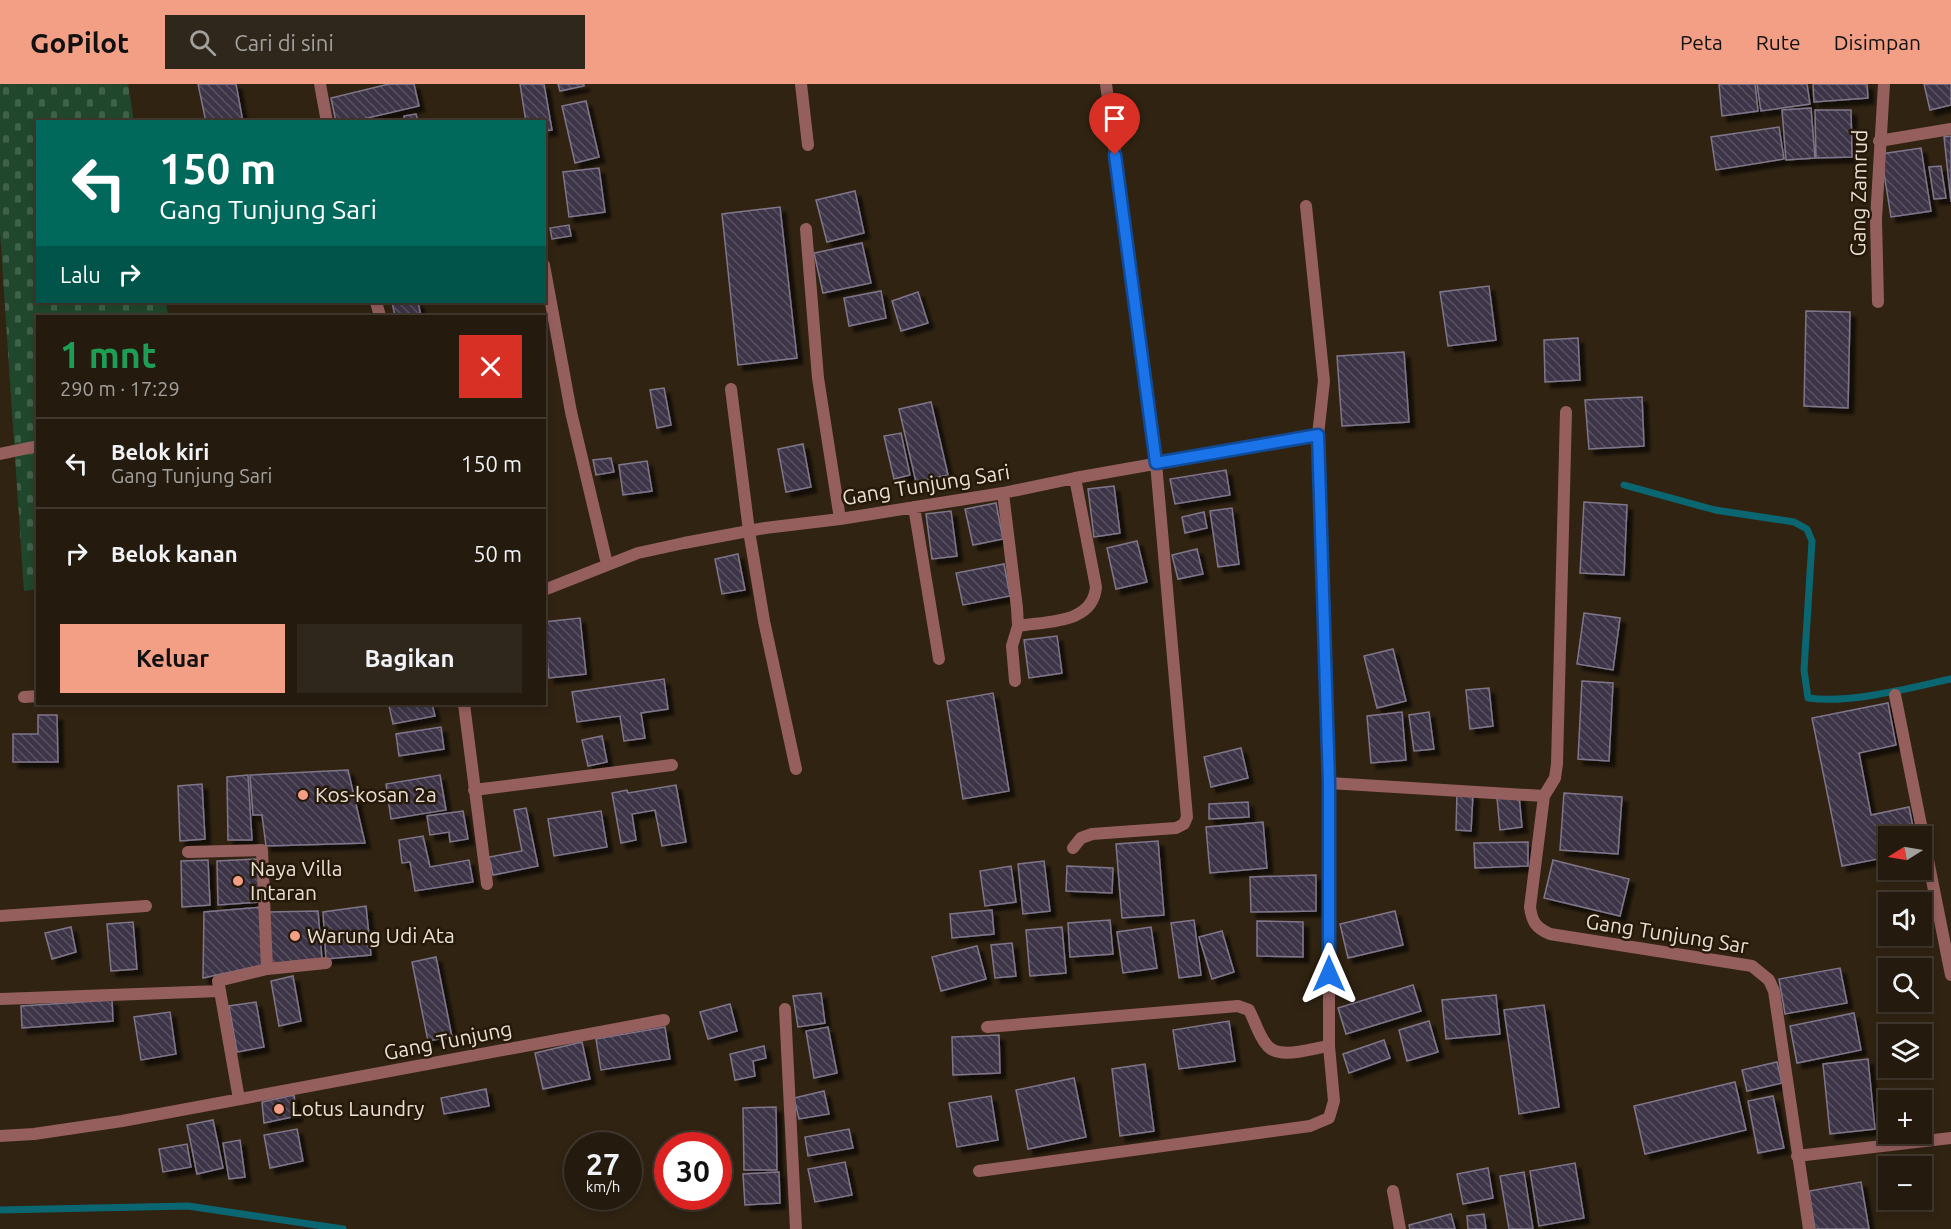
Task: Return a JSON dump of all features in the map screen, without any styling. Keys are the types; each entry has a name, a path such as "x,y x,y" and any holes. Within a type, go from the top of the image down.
{"street":[{"path":"320,84 327,120"},
{"path":"801,84 808,145"},
{"path":"1073,848 1081,838 1092,834 1176,828 1184,824 1187,817 1156,463 1106,84"},
{"name":"Gang Zamrud","path":"1878,302 1876,219 1884,84"},
{"path":"1879,141 1951,129"},
{"path":"979,1172 1310,1126 1329,1118 1334,1101 1329,1046 1329,783 1318,435 1324,381 1306,206"},
{"path":"806,229 814,347 840,519"},
{"path":"546,276 572,412 607,564"},
{"path":"731,389 749,531 764,621 796,770"},
{"name":"Gang Tunjung Sar","path":"1566,412 1557,764 1555,778 1544,796 1530,907 1532,920 1539,930 1550,934 1752,966 1762,973 1769,980 1774,991 1797,1156"},
{"name":"Gang Tunjung Sari","path":"546,589 607,564 650,550 749,531 1003,493 1318,435"},
{"path":"0,454 36,446"},
{"path":"1018,626 1080,615 1092,604 1096,587 1075,478"},
{"path":"1003,493 1018,626 1012,646 1015,681"},
{"path":"914,507 939,659"},
{"path":"1895,695 1946,925 1951,975"},
{"path":"24,697 36,696"},
{"path":"464,705 487,884"},
{"path":"474,790 672,765"},
{"path":"1329,783 1544,796"},
{"path":"188,852 262,850 267,969"},
{"path":"0,916 146,906"},
{"path":"239,1099 218,981 267,969 326,963"},
{"path":"1,999 220,991"},
{"path":"987,1027 1238,1006 1249,1010 1266,1046 1273,1051 1281,1053 1329,1046"},
{"path":"786,1009 795,1229"},
{"name":"Gang Tunjung","path":"0,1136 34,1134 122,1121 664,1020"},
{"path":"1809,1229 1797,1156 1951,1138"},
{"path":"1393,1191 1400,1229"}],"green space":[{"path":"0,84 128,84 134,120 36,120 36,303 166,303 168,315 36,315 36,589 24,591 0,233"}],"building":[{"path":"198,84 236,84 243,120 206,120"},
{"path":"389,84 414,84 419,106 359,120 336,120 331,98"},
{"path":"520,84 544,84 552,130 546,131 546,120 526,120"},
{"path":"558,84 584,84 584,86 560,91"},
{"path":"1719,84 1755,84 1758,111 1722,116"},
{"path":"1757,84 1807,84 1810,104 1761,111"},
{"path":"1813,84 1867,84 1868,98 1814,102"},
{"path":"1924,84 1951,84 1951,105 1930,110"},
{"path":"586,101 599,157 575,163 562,106"},
{"path":"1811,108 1815,158 1786,160 1782,110"},
{"path":"1815,110 1851,110 1852,157 1816,158"},
{"path":"416,114 418,120 405,120 404,116"},
{"path":"1779,127 1784,159 1716,170 1711,137"},
{"path":"1951,136 1951,202 1944,137"},
{"path":"1921,148 1931,211 1891,217 1881,154"},
{"path":"1941,166 1946,198 1934,199 1929,167"},
{"path":"599,168 605,212 569,217 563,172"},
{"path":"855,191 864,233 827,242 816,200"},
{"path":"780,207 797,358 738,365 722,214"},
{"path":"569,225 571,236 552,239 550,228"},
{"path":"862,243 871,283 823,293 814,253"},
{"path":"1489,286 1496,340 1448,346 1440,292"},
{"path":"881,291 886,318 849,326 844,298"},
{"path":"918,292 928,323 901,331 892,301"},
{"path":"392,303 418,303 421,315 395,315"},
{"path":"1806,311 1850,312 1848,408 1804,406"},
{"path":"1578,338 1580,380 1545,382 1544,340"},
{"path":"1404,352 1409,422 1342,426 1337,356"},
{"path":"664,388 671,425 657,428 650,390"},
{"path":"1642,397 1644,446 1589,449 1585,400"},
{"path":"931,402 948,475 916,482 899,409"},
{"path":"901,433 910,475 894,479 884,436"},
{"path":"803,444 811,487 786,492 778,449"},
{"path":"611,458 614,472 596,475 593,460"},
{"path":"647,461 652,491 623,495 619,465"},
{"path":"1226,470 1230,495 1175,504 1170,479"},
{"path":"1114,486 1120,533 1094,537 1088,489"},
{"path":"1584,502 1627,505 1624,575 1580,573"},
{"path":"996,503 1003,539 973,545 965,509"},
{"path":"1232,508 1239,564 1218,567 1210,511"},
{"path":"951,511 957,556 932,559 926,514"},
{"path":"1204,512 1207,528 1185,533 1182,517"},
{"path":"1137,541 1147,582 1116,589 1107,548"},
{"path":"1197,549 1203,574 1178,579 1172,555"},
{"path":"738,554 745,590 722,594 715,559"},
{"path":"1004,564 1010,596 963,605 956,573"},
{"path":"1584,613 1620,618 1613,670 1577,664"},
{"path":"580,618 586,674 549,678 546,622"},
{"path":"1057,636 1062,673 1029,678 1024,640"},
{"path":"1393,649 1406,701 1377,708 1364,656"},
{"path":"664,679 668,709 641,713 645,738 624,741 620,716 577,722 572,692"},
{"path":"1582,681 1613,683 1609,761 1578,759"},
{"path":"1489,688 1493,726 1470,729 1466,690"},
{"path":"993,693 1009,791 963,799 947,701"},
{"path":"1888,703 1896,745 1859,753 1871,815 1909,807 1913,826 1878,826 1878,859 1842,866 1812,718"},
{"path":"432,705 435,716 393,724 389,706"},
{"path":"1402,712 1406,760 1371,763 1367,716"},
{"path":"1429,712 1434,749 1414,751 1409,715"},
{"path":"38,715 57,715 58,762 13,762 13,734 38,734"},
{"path":"441,727 444,749 399,756 396,734"},
{"path":"602,736 607,762 588,766 582,740"},
{"path":"1241,748 1248,778 1211,787 1204,757"},
{"name":"Kos-kosan 2a","path":"348,770 365,843 266,846 262,815 253,815 250,775"},
{"path":"248,775 252,840 228,840 227,777"},
{"path":"440,775 446,810 391,819 386,784"},
{"path":"202,784 205,839 180,841 178,786"},
{"path":"676,785 686,842 662,846 655,810 632,814 636,840 621,843 612,793 627,790 628,793"},
{"path":"1457,793 1473,794 1471,831 1456,830"},
{"path":"1564,793 1622,797 1618,854 1560,850"},
{"path":"1519,795 1522,827 1500,830 1497,798"},
{"path":"1248,802 1249,817 1209,819 1209,804"},
{"path":"526,808 538,866 493,875 489,857 522,851 514,810"},
{"path":"463,811 468,839 450,842 449,832 430,835 427,816"},
{"path":"601,811 607,847 554,856 548,819"},
{"path":"1263,822 1267,868 1210,873 1206,827"},
{"path":"423,836 430,867 469,860 473,882 415,891 410,862 402,863 399,840"},
{"path":"1158,841 1164,915 1122,918 1116,844"},
{"path":"1528,842 1528,866 1475,868 1474,843"},
{"name":"Naya Villa Intaran","path":"258,859 260,902 218,905 217,861"},
{"path":"208,860 210,905 182,907 181,861"},
{"path":"1553,860 1629,879 1620,916 1544,898"},
{"path":"1044,861 1050,911 1023,914 1018,864"},
{"path":"1011,866 1016,902 985,906 980,871"},
{"path":"1067,866 1113,868 1112,893 1066,891"},
{"path":"1316,875 1316,911 1251,912 1250,877"},
{"path":"366,906 371,955 326,959 323,912"},
{"path":"263,907 263,965 203,978 204,912"},
{"path":"992,910 994,934 952,938 950,914"},
{"name":"Warung Udi Ata","path":"318,911 322,959 270,964 268,912"},
{"path":"1395,911 1403,945 1348,958 1340,924"},
{"path":"1110,920 1113,954 1070,957 1068,923"},
{"path":"1194,920 1201,975 1179,978 1171,923"},
{"path":"1257,921 1303,922 1303,957 1257,956"},
{"path":"133,922 137,969 111,971 107,924"},
{"path":"71,927 76,952 52,959 45,933"},
{"path":"1062,927 1066,973 1030,976 1026,930"},
{"path":"1151,927 1157,968 1123,973 1117,932"},
{"path":"1222,931 1234,972 1212,979 1199,937"},
{"path":"1012,943 1016,976 995,978 991,945"},
{"path":"977,946 986,979 941,991 932,957"},
{"path":"436,957 452,1037 428,1041 412,962"},
{"path":"1840,968 1847,1003 1785,1014 1779,979"},
{"path":"293,976 301,1021 279,1026 271,981"},
{"path":"1413,985 1421,1011 1346,1034 1338,1008"},
{"path":"821,993 825,1023 798,1027 793,996"},
{"path":"1496,995 1500,1034 1446,1039 1442,1000"},
{"path":"112,1000 113,1021 22,1028 21,1006"},
{"path":"256,1002 264,1047 237,1052 229,1006"},
{"path":"730,1004 737,1031 708,1039 700,1012"},
{"path":"1544,1005 1559,1107 1519,1114 1504,1010"},
{"path":"170,1012 176,1054 141,1060 134,1017"},
{"path":"1854,1013 1861,1050 1797,1063 1790,1026"},
{"path":"1229,1021 1235,1061 1179,1069 1173,1030"},
{"path":"1429,1021 1438,1052 1407,1061 1399,1030"},
{"path":"665,1027 670,1059 601,1070 596,1039"},
{"path":"828,1027 837,1073 814,1078 806,1031"},
{"path":"999,1035 1000,1073 953,1075 952,1037"},
{"path":"1384,1040 1390,1058 1349,1073 1343,1054"},
{"path":"582,1042 590,1079 543,1089 535,1053"},
{"path":"764,1046 766,1058 753,1061 755,1076 735,1080 730,1054"},
{"path":"1868,1059 1875,1129 1830,1134 1823,1064"},
{"path":"1777,1062 1782,1083 1747,1091 1742,1070"},
{"path":"1145,1064 1154,1131 1120,1136 1112,1069"},
{"path":"1074,1078 1086,1137 1028,1149 1016,1090"},
{"path":"1735,1082 1746,1130 1645,1154 1634,1106"},
{"path":"486,1089 489,1106 444,1114 441,1098"},
{"path":"824,1091 829,1114 799,1119 794,1098"},
{"name":"Lotus Laundry","path":"294,1095 297,1116 264,1123 262,1102"},
{"path":"991,1096 998,1140 957,1147 949,1103"},
{"path":"1773,1096 1784,1148 1758,1153 1748,1101"},
{"path":"776,1107 777,1170 744,1170 743,1108"},
{"path":"213,1120 223,1168 197,1174 187,1125"},
{"path":"297,1129 303,1161 270,1168 264,1135"},
{"path":"849,1129 853,1148 808,1156 805,1137"},
{"path":"240,1140 245,1177 229,1179 223,1143"},
{"path":"187,1144 191,1167 163,1172 159,1149"},
{"path":"845,1162 852,1195 815,1202 808,1169"},
{"path":"1575,1163 1584,1218 1539,1226 1530,1171"},
{"path":"1488,1168 1493,1198 1463,1204 1457,1174"},
{"path":"779,1172 780,1203 745,1205 743,1174"},
{"path":"1524,1172 1533,1229 1509,1229 1500,1176"},
{"path":"1861,1182 1869,1229 1815,1229 1809,1191"},
{"path":"1451,1214 1455,1229 1410,1229 1409,1225"},
{"path":"1484,1214 1486,1229 1468,1229 1467,1216"}],"waterway":[{"path":"1624,485 1715,510 1794,522 1807,529 1812,541 1804,670 1808,698 1861,697 1951,679"},
{"path":"0,1210 188,1206 343,1229"}],"place":[{"name":"Kos-kosan 2a","path":"303,795"},
{"name":"Naya Villa Intaran","path":"238,881"},
{"name":"Warung Udi Ata","path":"295,936"},
{"name":"Lotus Laundry","path":"279,1109"}],"route":[{"path":"1115,155 1156,463 1318,435 1329,783 1329,974"}]}
